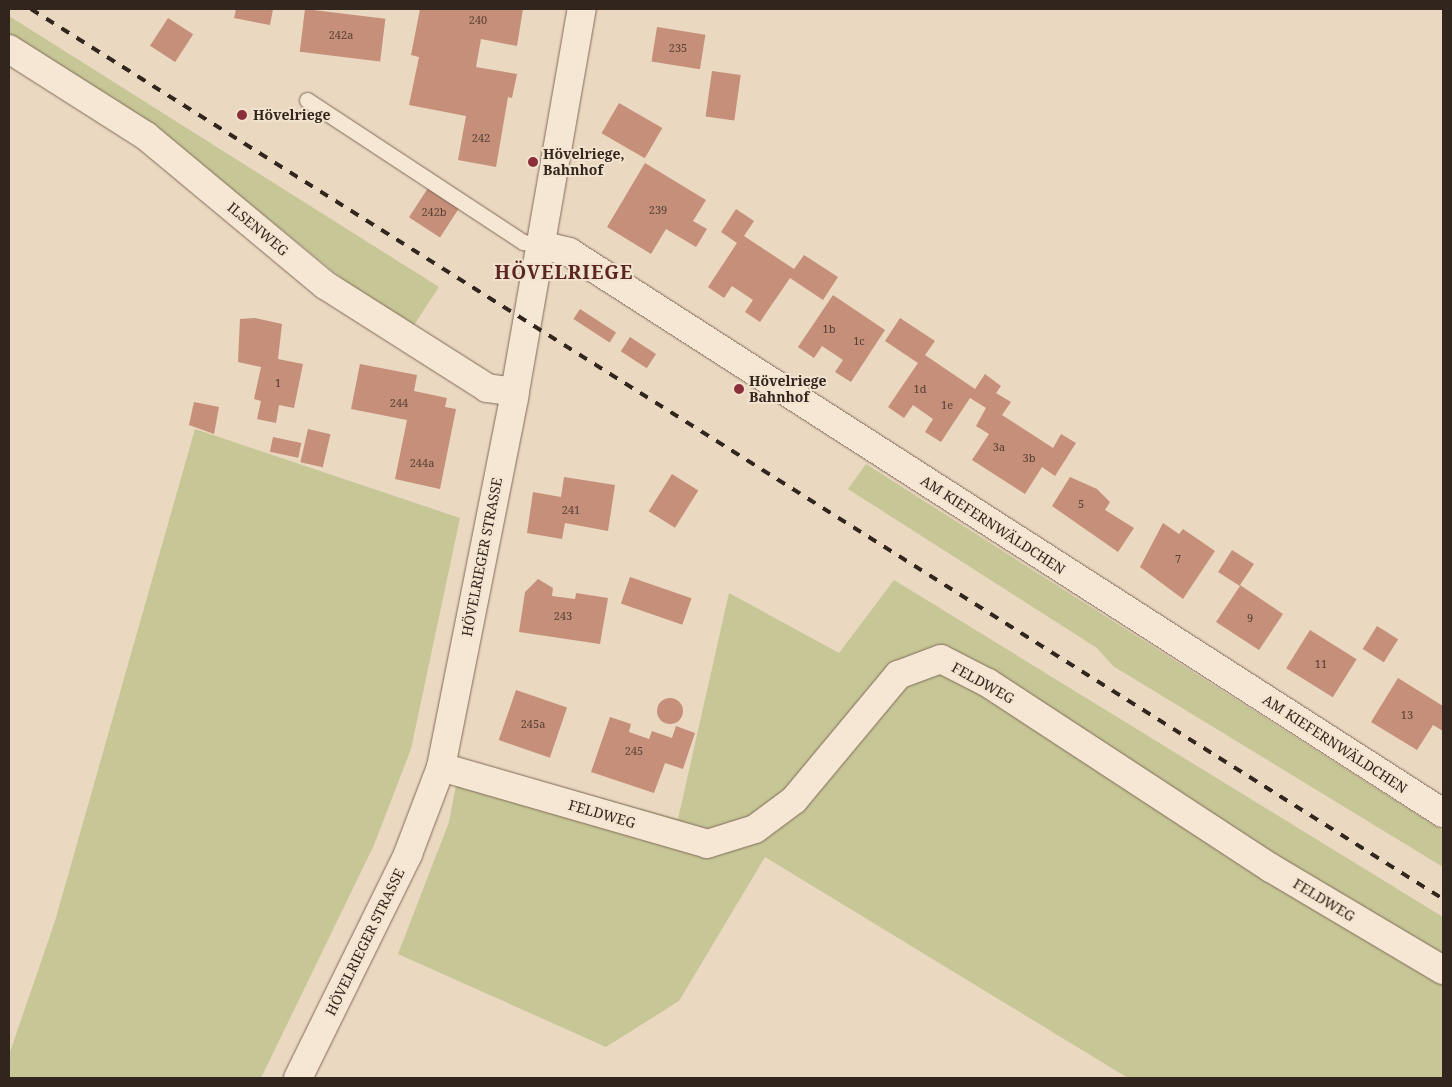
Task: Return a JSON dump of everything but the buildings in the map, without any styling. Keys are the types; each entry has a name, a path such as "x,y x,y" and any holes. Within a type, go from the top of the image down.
{"street":[{"name":"HÖVELRIEGER STRASSE","path":"298,1078 408,854 440,767 515,392 582,9"},
{"name":"ILSENWEG","path":"9,49 146,136 325,285 487,388 515,392"},
{"name":"AM KIEFERNWÄLDCHEN","path":"541,245 569,252 1443,814"},
{"name":"FELDWEG","path":"440,767 707,844 755,829 794,800 898,675 941,659 988,683 1271,868 1443,970"}],"lane":[{"path":"307,100 523,242 541,245"}],"green space":[{"path":"9,16 439,287 414,325 345,281 154,126 9,36"},
{"path":"195,429 460,518 411,749 374,845 261,1078 9,1078 9,1055 55,921"},
{"path":"866,464 1443,831 1443,867 1113,666 1097,648 848,489"},
{"path":"894,580 1443,917 1443,1078 1128,1078 765,857 679,1001 606,1047 398,954 449,822 461,759 678,819 729,593 839,653"}],"railway":[{"path":"31,9 1443,899"}],"place":[{"name":"Hövelriege","path":"242,115"},
{"name":"Hövelriege, Bahnhof","path":"533,162"},
{"name":"Hövelriege Bahnhof","path":"739,389"}],"district":[{"name":"HÖVELRIEGE","path":"564,273"}]}
